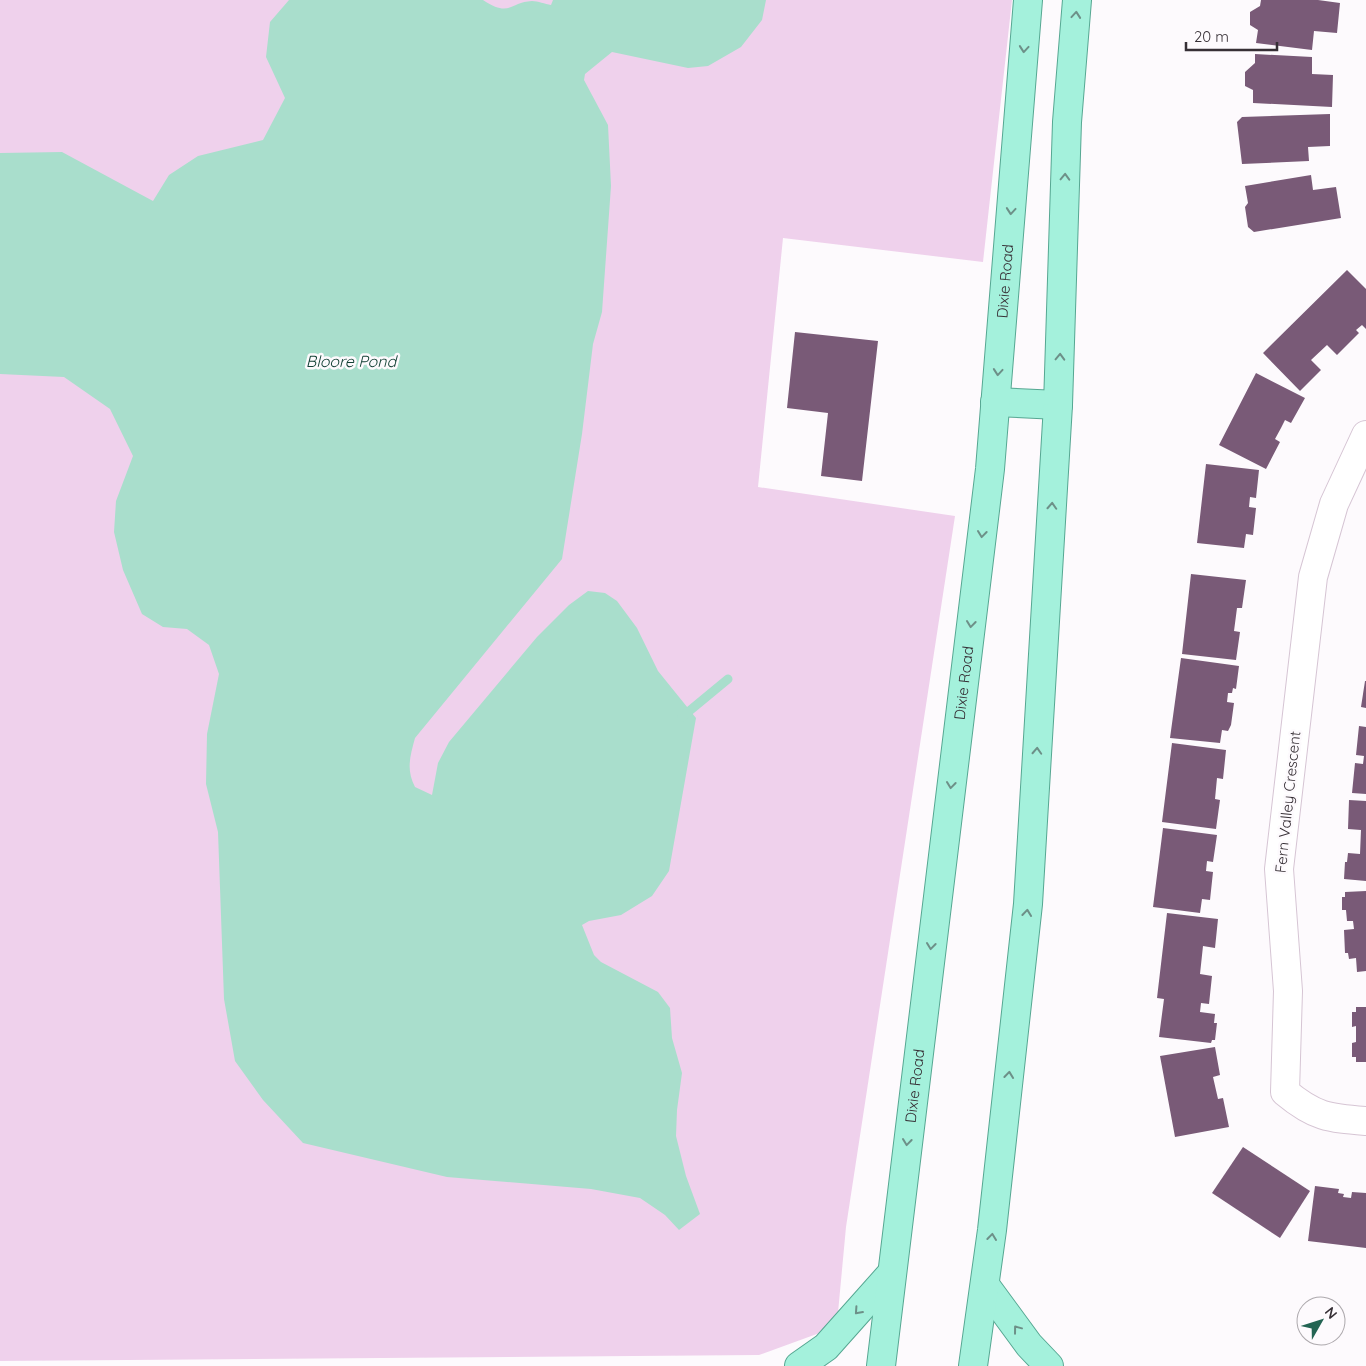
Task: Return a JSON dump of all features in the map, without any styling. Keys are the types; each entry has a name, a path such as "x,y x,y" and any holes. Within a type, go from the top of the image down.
{"main road":[{"name":"Dixie Road","path":"881,1366 990,469 1028,0"},
{"path":"973,1366 985,1285 1028,904 1058,405 1067,122 1077,0"},
{"path":"995,402 1058,405"},
{"path":"799,1366 826,1346 891,1274"},
{"path":"985,1285 1029,1345 1049,1366"}],"street":[{"name":"Fern Valley Crescent","path":"1366,435 1334,504 1314,577 1279,869 1288,991 1286,1092 1305,1108 1330,1118 1366,1121"}],"shaded area":[{"path":"0,0 1012,0 983,262 783,238 758,487 955,516 846,1227 836,1334 825,1331 759,1355 0,1361"}],"water":[{"name":"Bloore Pond","path":"289,0 483,0 499,8 509,8 532,1 551,5 553,0 766,0 762,20 741,47 708,66 688,68 612,52 585,74 584,80 608,125 611,186 602,312 593,344 582,434 562,559 415,738 410,763 410,775 415,787 432,795 438,763 449,742 537,637 569,605 588,591 605,593 617,601 637,628 658,671 696,718 669,871 652,896 621,915 589,921 582,925 594,955 601,962 658,992 670,1008 672,1038 682,1073 676,1136 686,1176 700,1214 679,1230 665,1215 640,1198 591,1189 447,1177 303,1143 263,1100 235,1061 224,999 218,832 206,784 207,734 219,674 209,645 187,629 163,627 142,614 123,570 114,532 116,501 133,456 110,409 64,377 0,374 0,153 62,152 153,201 169,175 198,156 263,140 285,98 266,57 270,22"}],"building":[{"path":"1261,0 1318,0 1340,3 1337,33 1314,31 1312,50 1256,43 1258,30 1250,25 1250,12 1260,6"},
{"path":"1255,54 1312,57 1312,74 1333,75 1332,107 1253,103 1253,90 1245,86 1245,72 1255,63"},
{"path":"1330,114 1330,146 1308,147 1309,161 1242,164 1237,122 1242,117"},
{"path":"1311,175 1313,190 1336,187 1341,218 1254,232 1248,227 1245,207 1248,203 1245,186"},
{"path":"1347,270 1366,289 1366,329 1362,325 1356,330 1359,333 1337,355 1327,345 1311,360 1321,370 1300,391 1263,353"},
{"path":"795,332 878,341 862,481 821,476 828,413 787,408"},
{"path":"1256,373 1305,398 1291,423 1285,420 1275,439 1280,442 1266,469 1219,445"},
{"path":"1206,464 1259,470 1256,498 1250,497 1249,507 1256,508 1253,535 1246,534 1244,548 1197,543"},
{"path":"1191,574 1246,580 1242,608 1237,608 1234,631 1240,632 1236,660 1182,654"},
{"path":"1181,658 1239,666 1236,689 1233,688 1232,693 1228,693 1227,702 1234,703 1231,725 1228,731 1222,730 1220,743 1170,738"},
{"path":"1366,681 1366,708 1361,707"},
{"path":"1359,726 1366,727 1366,794 1352,793 1355,763 1363,764 1364,756 1356,755"},
{"path":"1172,743 1226,750 1223,779 1217,778 1215,799 1220,800 1216,829 1162,822"},
{"path":"1349,800 1366,801 1366,881 1344,879 1345,862 1347,862 1348,853 1360,854 1361,830 1348,829"},
{"path":"1163,828 1217,835 1213,862 1207,861 1206,871 1213,872 1210,900 1202,899 1200,913 1153,907"},
{"path":"1366,891 1366,971 1357,972 1356,958 1349,959 1348,953 1345,953 1344,930 1354,929 1353,921 1347,921 1346,910 1342,910 1342,897 1345,897 1345,892"},
{"path":"1167,913 1218,919 1215,948 1203,946 1200,974 1212,976 1209,1004 1201,1003 1200,1012 1215,1014 1214,1023 1217,1023 1215,1040 1212,1040 1211,1043 1159,1037 1164,999 1157,998"},
{"path":"1356,1007 1366,1007 1366,1062 1356,1062 1356,1057 1352,1057 1352,1043 1356,1042 1356,1026 1352,1027 1352,1012 1356,1012"},
{"path":"1215,1047 1220,1075 1213,1077 1218,1099 1223,1098 1229,1127 1175,1137 1160,1056"},
{"path":"1243,1147 1310,1191 1280,1238 1212,1193"},
{"path":"1315,1186 1339,1189 1338,1193 1344,1194 1343,1197 1351,1198 1352,1192 1366,1193 1366,1248 1308,1241"}],"waterway":[{"path":"682,717 728,679"}]}
